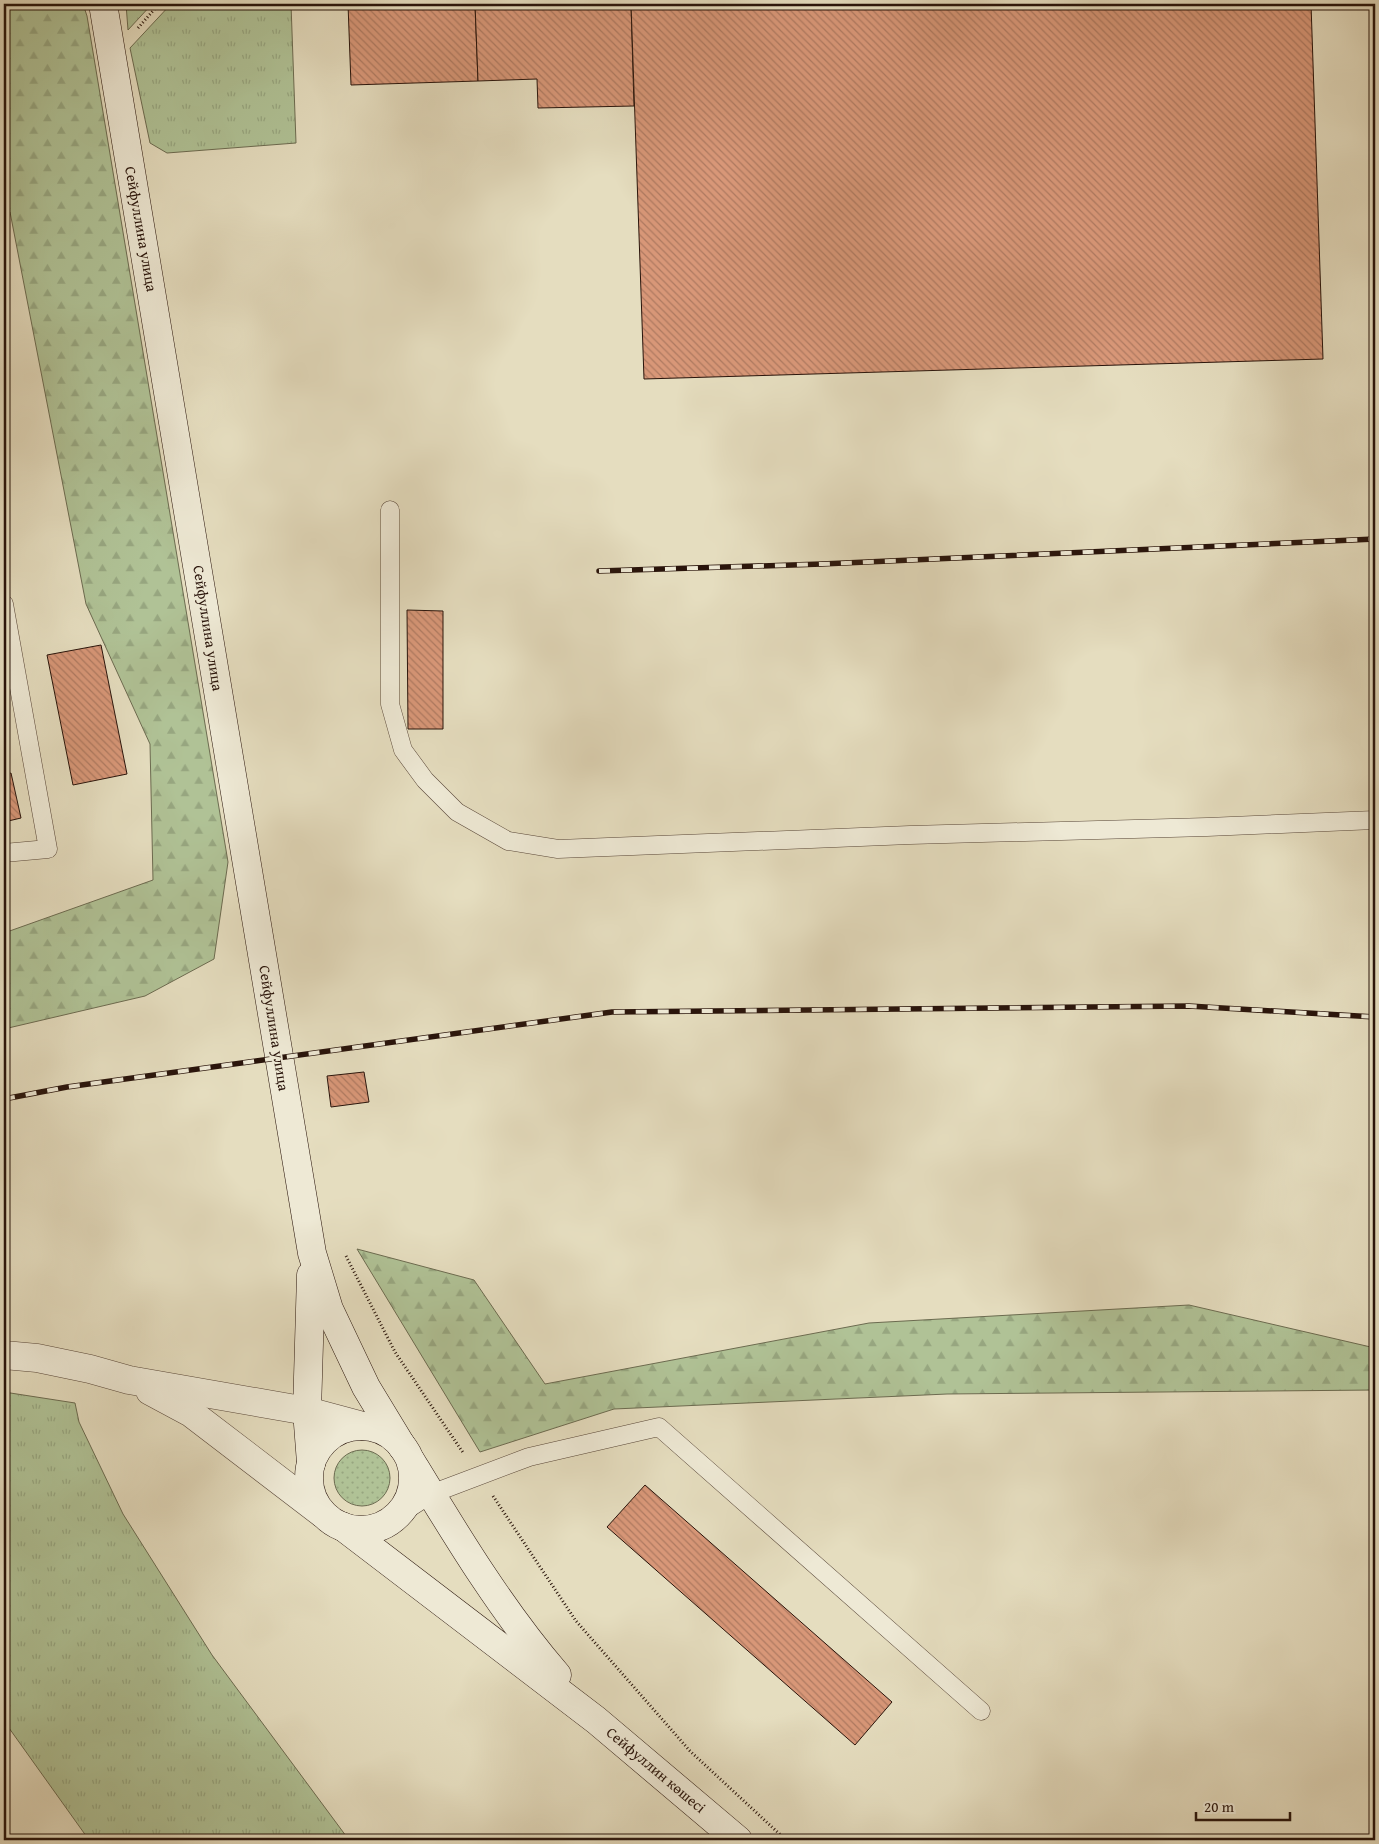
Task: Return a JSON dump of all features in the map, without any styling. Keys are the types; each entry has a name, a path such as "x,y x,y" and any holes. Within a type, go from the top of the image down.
{"main road":[{"name":"Сейфуллина улица","path":"103,4 312,1253"},
{"path":"4,1355 46,1360 90,1369 129,1380 308,1411 378,1429 392,1436 406,1453 413,1480 408,1500 397,1516 381,1526 362,1530 333,1520 314,1499 309,1481 311,1463 308,1411 312,1253"},
{"path":"312,1253 329,1309 366,1387 456,1536 531,1645 596,1720"},
{"path":"129,1380 191,1413 596,1720"},
{"path":"311,1463 319,1447 333,1434 347,1428 362,1426"},
{"name":"Сейфуллин көшесі","path":"596,1720 738,1840"}],"lane":[{"path":"390,510 390,704 404,750 425,780 457,812 508,841 558,850 910,835 1207,827 1375,820"},
{"path":"4,604 48,849 4,854"},
{"path":"397,1516 431,1494 529,1457 659,1427 980,1711"}],"path":[{"path":"136,30 159,4"},
{"path":"479,1476 576,1621 690,1751 786,1840"}],"green space":[{"path":"4,4 83,4 87,16 228,862 214,959 145,996 4,1029 4,933 153,880 150,744 86,604 10,212 4,209"},
{"path":"126,4 152,4 128,30"},
{"path":"171,4 291,4 296,143 167,153 150,143 130,48"},
{"path":"357,1249 474,1280 545,1384 869,1323 1189,1305 1375,1348 1375,1390 947,1394 614,1409 480,1452"},
{"path":"4,1392 75,1403 79,1422 123,1514 212,1655 349,1840 89,1840 4,1721"},
{"path":"362,1450 373,1452 382,1458 388,1467 390,1478 388,1489 382,1498 373,1504 362,1506 351,1504 342,1498 336,1489 334,1478 336,1467 342,1458 351,1452"}],"building":[{"path":"348,4 475,4 478,81 351,85"},
{"path":"475,4 631,4 634,106 538,108 537,79 478,81"},
{"path":"631,4 1311,4 1323,359 644,379"},
{"path":"407,610 443,611 443,729 408,729"},
{"path":"101,645 127,774 73,785 47,655"},
{"path":"11,773 21,818 4,822 4,775"},
{"path":"364,1072 369,1102 331,1107 327,1076"},
{"path":"645,1485 892,1702 855,1745 607,1527"}],"railway":[{"path":"599,571 822,564 1375,539"},
{"path":"4,1099 67,1087 612,1012 1189,1006 1375,1017"}]}
